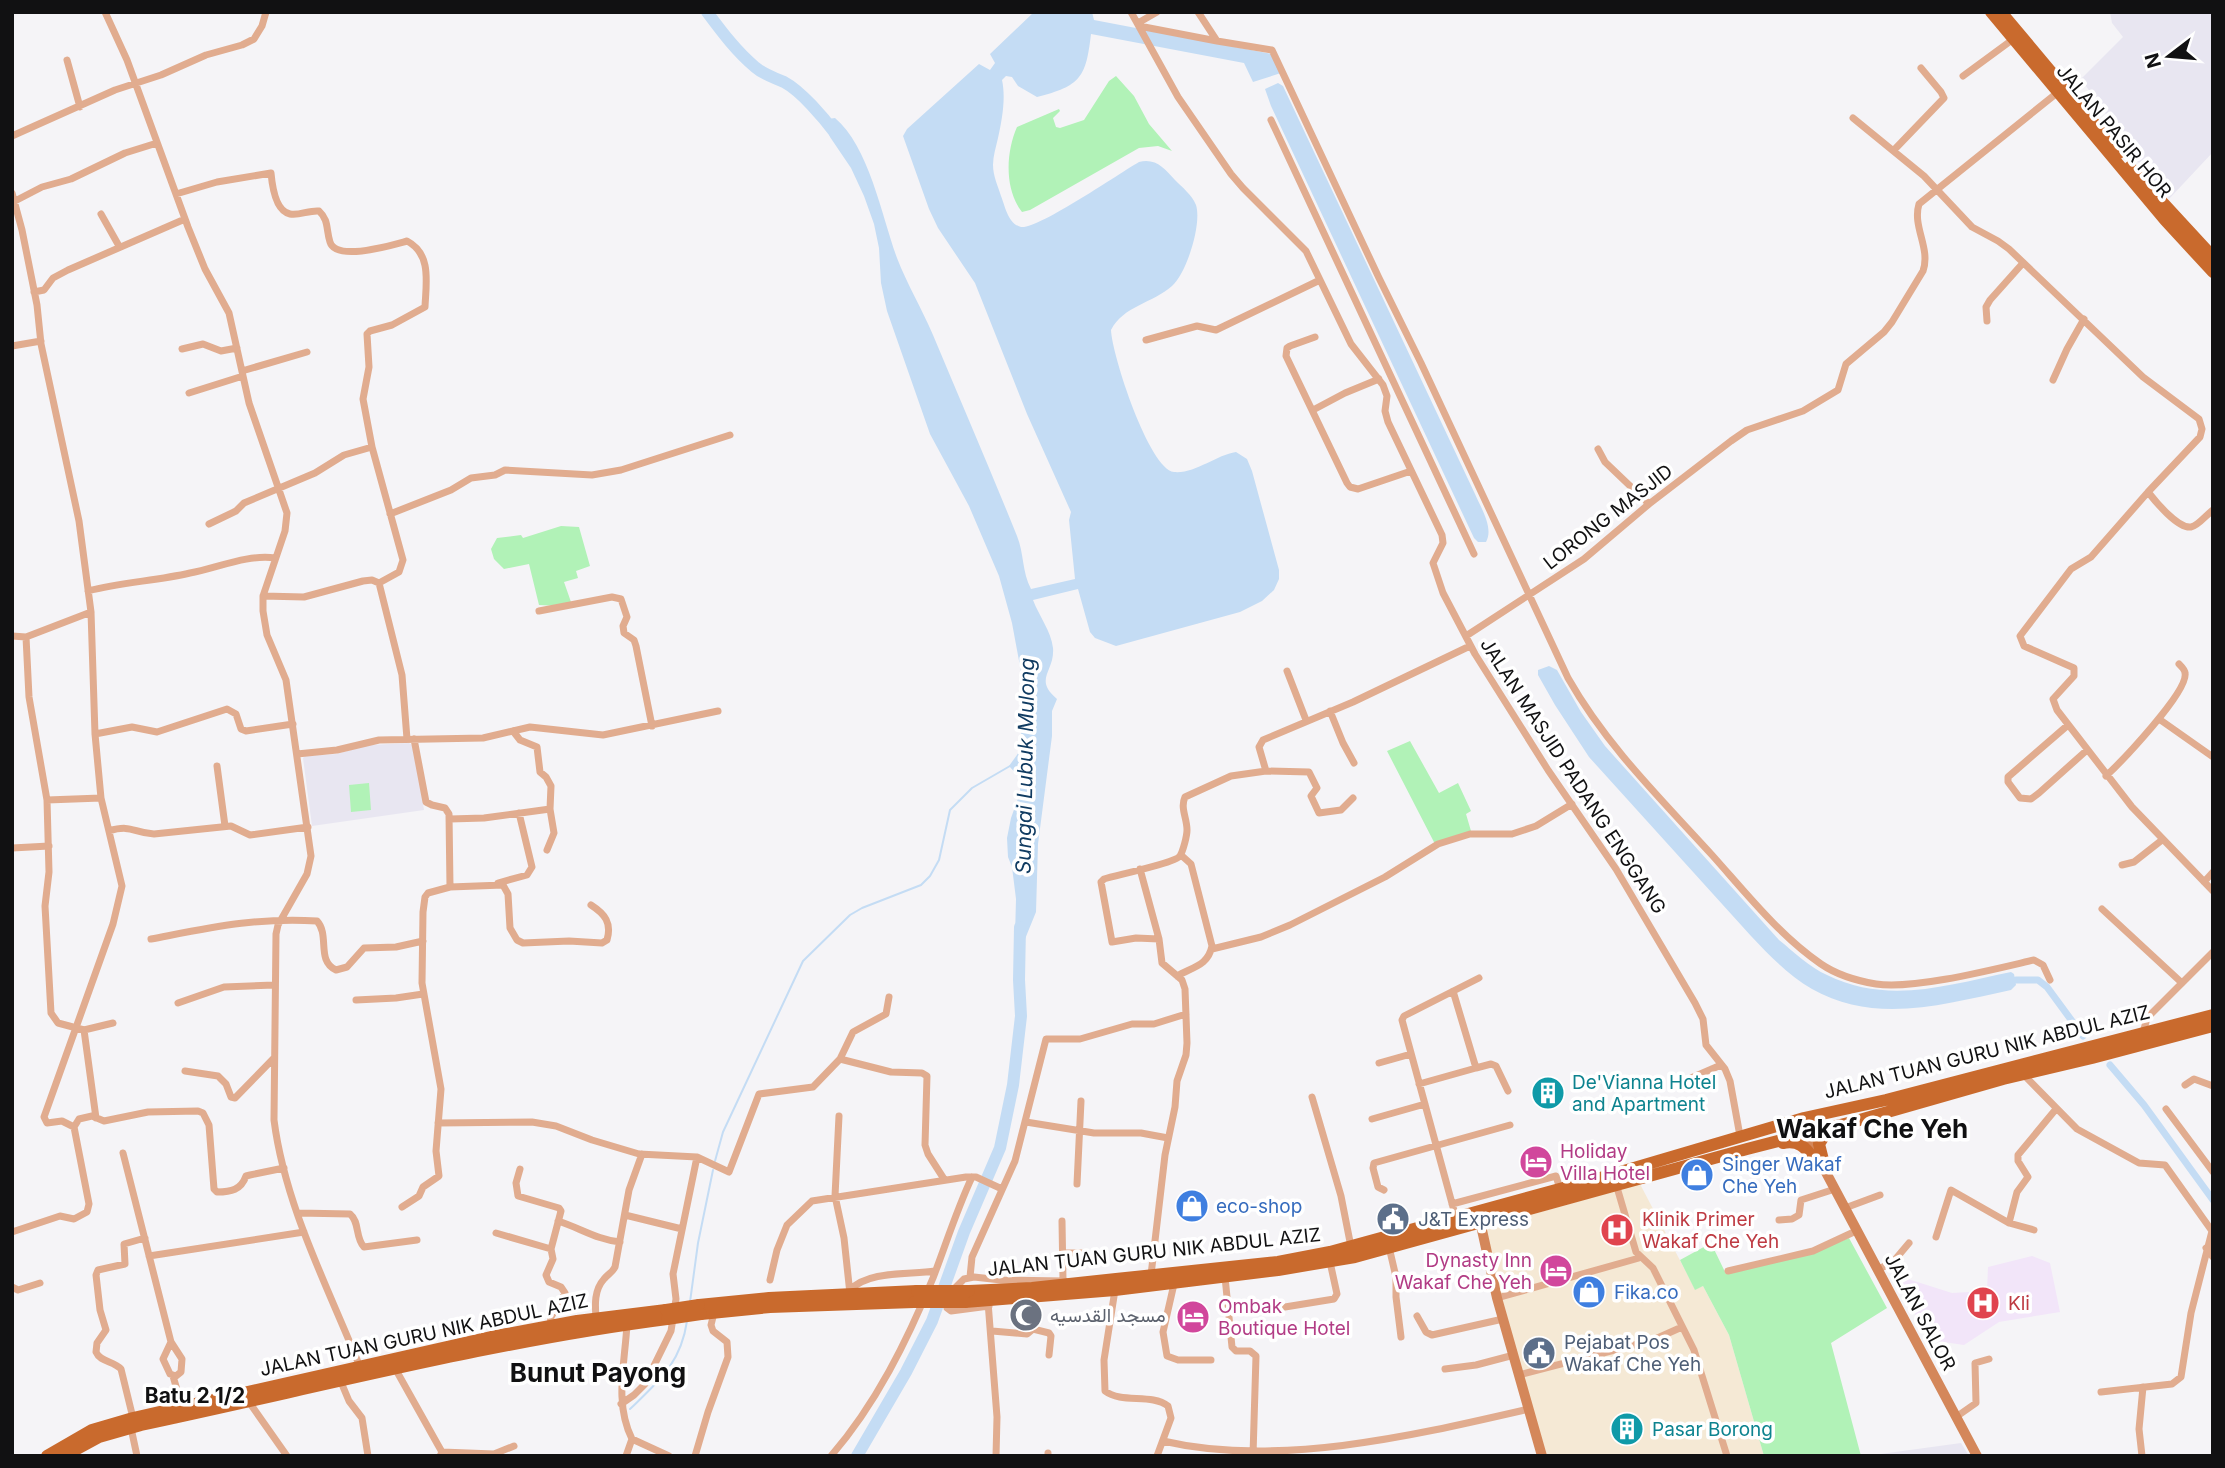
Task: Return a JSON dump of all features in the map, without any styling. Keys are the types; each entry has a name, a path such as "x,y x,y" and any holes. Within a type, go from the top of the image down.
{"main road":[{"name":"JALAN PASIR HOR","path":"1990,12 2165,220 2213,272"},
{"name":"JALAN PASIR HOR","path":"2001,12 2130,167 2213,257"},
{"name":"JALAN TUAN GURU NIK ABDUL AZIZ","path":"700,1310 714,1313 916,1297 968,1290 1009,1290 1278,1262 1351,1247 1821,1114 1886,1100 2213,1015"},
{"name":"JALAN TUAN GURU NIK ABDUL AZIZ","path":"968,1290 989,1304 1330,1262 2023,1074 2213,1026"},
{"path":"1682,1154 1789,1129 1805,1133 1814,1123 1886,1100"},
{"path":"1819,1163 1821,1140 1829,1132 1856,1121"},
{"name":"JALAN SALOR","path":"1805,1133 1806,1142 1834,1186 1977,1456"},
{"path":"1747,1149 1795,1142 1819,1163"},
{"path":"1480,1222 1497,1298 1542,1456"},
{"name":"JALAN TUAN GURU NIK ABDUL AZIZ","path":"64,1456 132,1423 182,1407 550,1326 596,1318 700,1310 769,1298 850,1292 916,1297"},
{"name":"JALAN TUAN GURU NIK ABDUL AZIZ","path":"47,1456 92,1430 249,1402 488,1348 627,1324 666,1314"},
{"path":"476,1341 484,1342 488,1348"}],"street":[{"path":"105,12 119,38 205,269 226,304 249,403 280,488 287,523 263,596 265,627 286,680 308,827 310,865 276,934 274,1120 284,1168 304,1232 360,1368"},
{"path":"12,136 115,90 161,75 206,55 242,46 254,38 262,26 266,12"},
{"name":"JALAN MASJID PADANG ENGGANG","path":"1131,12 1178,97 1231,174 1259,205 1303,246 1355,351 1379,379 1387,396 1386,415 1443,539 1433,563 1434,573 1471,646 1526,737 1616,869 1677,969 1703,1019 1706,1045 1730,1081 1740,1136"},
{"path":"1139,26 1157,12"},
{"path":"1198,12 1217,41"},
{"path":"1139,26 1272,50 1568,678 1586,710 1614,747 1772,921 1819,963 1864,981 1893,985 1947,978 2034,960 2043,965 2050,980"},
{"path":"1964,76 2012,40"},
{"path":"68,60 80,107"},
{"path":"1894,150 1944,98 1921,68"},
{"name":"LORONG MASJID","path":"1466,636 1530,596 1604,544 1649,504 1747,430 1803,411 1838,390 1846,364 1884,332 1923,271 1926,261 1917,210 1919,204 2057,93"},
{"path":"1853,118 1937,188 1972,227 1998,241 2024,263 2143,377 2199,419 2200,437 2091,557 2071,569 2020,636 2024,646 2074,668 2076,674 2053,699 2057,710 2106,776 2162,840 2213,891"},
{"path":"1271,120 1474,554"},
{"path":"74,1127 62,1121 47,1123 44,1117 80,1028 121,894 122,876 100,798 91,611 79,521 14,197 71,179 125,153 157,144"},
{"path":"176,194 217,182 271,173 279,205 291,214 319,211 324,216 329,240 335,250 340,252 374,249 407,241 419,248 428,275 425,307 392,325 367,334 369,367 363,399 372,447 403,560 399,572 379,583"},
{"path":"101,214 119,246"},
{"path":"34,292 44,290 53,278 68,270 185,219"},
{"path":"1987,321 1990,300 2024,263"},
{"path":"1146,340 1197,326 1216,330 1320,280"},
{"path":"2053,380 2084,319"},
{"path":"1315,337 1290,346 1286,351 1290,366 1350,487 1358,489 1411,471"},
{"path":"12,346 41,341"},
{"path":"182,349 203,345 221,351 237,348"},
{"path":"189,393 307,352"},
{"path":"1313,410 1379,379"},
{"path":"390,514 451,490 471,478 495,475 505,470 592,475 621,470 730,435"},
{"path":"209,524 236,511 244,503 315,473 344,455 372,447"},
{"path":"1598,449 1605,462 1649,504"},
{"path":"2148,492 2160,507 2186,527 2192,526 2213,510"},
{"path":"88,591 116,584 188,574 257,558 275,558"},
{"path":"263,596 303,597 363,581 372,580 379,583"},
{"path":"379,583 402,675 410,739 426,802 445,808 450,819 450,887"},
{"path":"539,611 612,597 621,599 627,617 623,626 624,633 634,640 636,646 652,726"},
{"path":"12,636 26,637 91,611"},
{"path":"26,637 29,697 47,800 49,872 45,906 51,1013 58,1023 80,1028 113,1023"},
{"path":"1266,771 1259,747 1261,742 1471,646"},
{"path":"2106,776 2158,719 2185,678 2185,670 2179,664"},
{"path":"1287,671 1306,720"},
{"path":"95,734 132,727 157,732 227,709 236,714 241,729 246,731 293,723"},
{"path":"297,754 337,750 379,740 482,738 530,727 603,735 718,711"},
{"path":"1330,711 1335,727 1354,763"},
{"path":"2158,719 2213,757"},
{"path":"2068,725 2008,777 2014,790 2023,800 2031,799 2087,750"},
{"path":"513,731 520,740 534,744 539,750 540,772 547,777 551,786 550,809 554,833 547,850"},
{"path":"217,766 225,826"},
{"path":"1159,939 1136,938 1112,942 1101,882 1171,862 1181,855 1188,834 1182,806 1185,797 1231,776 1266,771 1309,772 1317,788 1311,796 1319,813 1341,810 1353,799"},
{"path":"47,800 100,798"},
{"path":"1212,949 1261,937 1290,925 1385,877 1437,845 1470,834 1512,834 1536,826 1572,804"},
{"path":"450,819 484,818 550,809"},
{"path":"402,1207 419,1196 423,1187 439,1176 436,1151 441,1089 424,994 425,897 434,890 482,887 527,875 532,867 519,814"},
{"path":"109,831 129,827 154,834 232,826 250,835 308,827"},
{"path":"2122,865 2134,862 2162,840"},
{"path":"12,848 49,846"},
{"path":"1177,976 1203,963 1212,949 1204,907 1191,864 1181,855"},
{"path":"1140,869 1159,939 1161,963 1182,980 1186,1014 1186,1055 1177,1082 1168,1138 1151,1275"},
{"path":"2204,882 2213,872"},
{"path":"498,883 506,888 508,894 513,936 523,943 602,943 607,940 607,920 605,915 591,905"},
{"path":"2102,909 2182,983"},
{"path":"151,939 245,921 282,918 317,921 323,929 325,959 331,968 336,970 347,967 364,948 396,947 423,941"},
{"path":"2143,1032 2147,1018 2213,952"},
{"path":"1456,1218 1402,1021 1403,1017 1479,978"},
{"path":"178,1003 224,987 274,985"},
{"path":"1453,991 1476,1068"},
{"path":"356,1000 396,999 424,994"},
{"path":"438,1123 532,1122 568,1129 592,1140 642,1154 697,1157 729,1172 759,1094 811,1087 840,1059 853,1032 886,1014 889,996"},
{"path":"968,1290 972,1257 999,1187 1015,1161 1048,1037 1080,1039 1132,1024 1154,1024 1186,1014"},
{"path":"80,1028 96,1118"},
{"path":"1379,1063 1411,1054"},
{"path":"185,1071 218,1076 226,1084 231,1097 235,1098 275,1057"},
{"path":"840,1059 891,1072 922,1073 927,1076 926,1150 944,1179"},
{"path":"1419,1083 1491,1064 1496,1066 1508,1091"},
{"path":"1691,1078 1721,1065"},
{"path":"2023,1074 2077,1129 2139,1163 2165,1165 2212,1231 2191,1313 2181,1377 2172,1384 2101,1392"},
{"path":"2185,1085 2194,1079 2213,1086"},
{"path":"1311,1097 1341,1196 1351,1247"},
{"path":"1077,1184 1081,1101"},
{"path":"1372,1119 1425,1104"},
{"path":"2009,1223 2017,1192 2028,1178 2018,1161 2018,1155 2056,1109"},
{"path":"2166,1109 2213,1172"},
{"path":"12,1232 60,1216 74,1219 87,1212 89,1204 74,1127 79,1119 92,1116 104,1121 148,1112 198,1111 209,1125 214,1189 217,1192 240,1188 250,1175 284,1168"},
{"path":"839,1116 835,1196 844,1238 850,1292"},
{"path":"1026,1122 1168,1138"},
{"path":"1384,1190 1378,1187 1374,1163 1510,1125"},
{"path":"123,1153 171,1342 180,1354 183,1365 180,1374 173,1376"},
{"path":"596,1318 596,1297 604,1279 614,1271 633,1179 642,1154"},
{"path":"621,1404 645,1384 671,1331 676,1299 673,1280 697,1157"},
{"path":"520,1169 516,1183 518,1196 559,1208 561,1213 551,1250 553,1259 546,1278 561,1287 565,1293 551,1317 550,1326"},
{"path":"1452,1204 1556,1176 1560,1189"},
{"path":"770,1280 787,1225 812,1201 944,1179 974,1177 999,1187"},
{"path":"831,1456 847,1438 883,1384 935,1271 974,1177"},
{"path":"1525,1184 1529,1198"},
{"path":"1616,1184 1639,1258 1653,1268 1694,1350 1727,1456"},
{"path":"1779,1220 1792,1219 1799,1215 1801,1200 1834,1186"},
{"path":"1936,1237 1951,1190 2009,1223 2034,1230"},
{"path":"1845,1208 1880,1195"},
{"path":"298,1213 350,1214 355,1218 360,1243 364,1247 417,1240"},
{"path":"625,1215 682,1229"},
{"path":"558,1221 584,1229 603,1240 620,1242"},
{"path":"1062,1222 1063,1280"},
{"path":"1728,1271 1813,1251 1856,1231"},
{"path":"149,1256 304,1232"},
{"path":"496,1233 551,1250"},
{"path":"137,1456 121,1369 98,1356 96,1352 97,1343 106,1330 100,1310 96,1275 98,1270 103,1268 125,1264 124,1244 145,1238"},
{"path":"1877,1270 1893,1262 1909,1243"},
{"path":"1389,1246 1401,1337"},
{"path":"2206,1248 2213,1257"},
{"path":"1063,1253 1086,1253"},
{"path":"1497,1298 1639,1258"},
{"path":"1285,1307 1334,1299 1337,1294 1330,1262"},
{"path":"850,1292 854,1285 873,1278 935,1271"},
{"path":"1225,1277 1232,1347 1236,1351 1250,1351 1256,1356 1253,1455"},
{"path":"968,1290 964,1279 954,1288 948,1311 973,1310 989,1304 998,1417 996,1456"},
{"path":"968,1290 1001,1280 1063,1280 1077,1283"},
{"path":"12,1287 20,1290 40,1283"},
{"path":"1174,1283 1163,1332 1167,1356 1178,1360 1211,1360"},
{"path":"1115,1290 1104,1360 1105,1391 1114,1395 1165,1403 1171,1418 1157,1456"},
{"path":"695,1456 728,1357 727,1342 713,1331 711,1325 714,1313"},
{"path":"1417,1316 1426,1332 1432,1335 1503,1319"},
{"path":"626,1456 632,1439 621,1404 627,1324"},
{"path":"1519,1375 1653,1340 1682,1327"},
{"path":"992,1331 1027,1334 1033,1329 1050,1333 1049,1355"},
{"path":"171,1342 163,1359 173,1376 182,1407"},
{"path":"1445,1369 1476,1365 1514,1355"},
{"path":"1956,1417 1976,1403 1975,1363 1989,1359"},
{"path":"396,1370 441,1454 494,1454 514,1446"},
{"path":"341,1382 349,1401 362,1418 368,1456"},
{"path":"2142,1456 2139,1429 2143,1387"},
{"path":"249,1402 287,1456"},
{"path":"1163,1441 1205,1452 1253,1455 1309,1453 1373,1445 1529,1409"},
{"path":"632,1439 669,1456"}],"shaded area":[{"path":"2110,12 2213,12 2213,152 2169,199 2104,121 2108,117 2081,79 2123,37 2112,23"},
{"path":"409,743 414,746 424,810 312,826 303,758 305,756 336,754 370,745"},
{"path":"1640,1184 1695,1289 1703,1286 1729,1335 1764,1456 1542,1456 1481,1229"},
{"name":"Kli","path":"2032,1256 2050,1263 2060,1312 1999,1322 1964,1345 1930,1340 1892,1274 1952,1293 1987,1291 1988,1267"},
{"path":"1961,1443 1969,1456 1866,1456"}],"green space":[{"path":"1116,76 1134,96 1149,124 1172,151 1158,146 1139,148 1022,212 1012,193 1009,170 1013,137 1017,127 1059,109 1053,118 1056,127 1084,120 1109,81"},
{"path":"561,526 579,527 590,566 576,571 578,578 564,582 571,602 558,606 539,605 529,564 504,569 494,559 491,549 497,538 521,535 523,538"},
{"path":"1410,741 1439,793 1458,783 1471,811 1466,814 1471,831 1435,844 1387,751"},
{"path":"369,783 371,810 351,812 349,785"},
{"path":"1849,1238 1887,1308 1831,1343 1861,1456 1764,1456 1729,1335 1703,1286 1695,1290 1680,1260 1711,1243 1726,1274 1812,1253"}],"water":[{"path":"1034,12 1092,12 1094,20 1272,54 1281,73 1253,82 1244,63 1091,34 1087,60 1079,78 1063,89 1037,97 1018,86 1012,77 1006,76 1002,80 1003,109 993,165 1008,214 1013,222 1021,227 1044,220 1139,162 1150,161 1159,165 1192,198 1197,213 1195,235 1178,280 1164,292 1123,315 1111,330 1113,343 1143,432 1164,466 1174,472 1182,472 1236,452 1247,459 1279,570 1279,579 1274,590 1262,601 1240,612 1116,646 1095,638 1090,632 1078,589 1033,600 1052,642 1053,656 1046,680 1050,692 1057,699 1052,711 1052,736 1038,844 1036,912 1025,939 1019,943 1015,936 1016,899 1007,838 1020,793 1020,778 1009,766 1021,744 1022,677 1012,623 999,576 969,506 930,434 887,311 881,283 879,248 864,196 825,124 828,119 835,118 847,130 866,164 897,258 933,335 1017,536 1031,589 1075,579 1069,520 1071,512 1027,414 975,283 938,228 929,209 903,136 907,129 979,64 990,70 995,63 990,54"},
{"path":"1278,83 1283,86 1483,512 1488,524 1486,542 1478,542 1474,538 1271,106 1265,89"},
{"path":"1549,666 1557,670 1581,712 1605,746 1779,940 1814,968 1850,984 1895,991 1941,987 2011,972 2016,985 2011,990 1961,1001 1885,1009 1836,1000 1795,978 1751,936 1589,757 1538,675 1538,670"}],"waterway":[{"name":"Sungai Lubuk Mulong","path":"707,12 748,61 798,92 835,133"},
{"path":"715,1161 723,1132 803,961 850,915 921,885 939,860 950,810 972,788 1010,766"},
{"name":"Sungai Lubuk Mulong","path":"857,1456 932,1321 964,1232 1000,1148 1013,1085 1021,1016 1020,927"},
{"path":"2016,980 2038,980 2047,987 2083,1036"},
{"path":"2110,1065 2144,1105 2213,1200"},
{"path":"690,1302 698,1243 713,1170"},
{"path":"630,1409 659,1380 674,1360 680,1349 687,1321"}],"place":[{"name":"De'Vianna Hotel and Apartment","path":"1548,1093"},
{"name":"Holiday Villa Hotel","path":"1536,1162"},
{"name":"Singer Wakaf Che Yeh","path":"1697,1175"},
{"name":"eco-shop","path":"1192,1206"},
{"name":"J&T Express","path":"1393,1219"},
{"name":"Klinik Primer Wakaf Che Yeh","path":"1617,1230"},
{"name":"Dynasty Inn Wakaf Che Yeh","path":"1556,1271"},
{"name":"Fika.co","path":"1589,1292"},
{"name":"Kli","path":"1983,1303"},
{"name":"مسجد القدسيه","path":"1026,1315"},
{"name":"Ombak Boutique Hotel","path":"1193,1317"},
{"name":"Pejabat Pos Wakaf Che Yeh","path":"1539,1353"},
{"name":"Pasar Borong","path":"1627,1429"}],"district":[{"name":"Wakaf Che Yeh","path":"1872,1128"},
{"name":"Bunut Payong","path":"598,1372"},
{"name":"Batu 2 1/2","path":"195,1395"}]}
